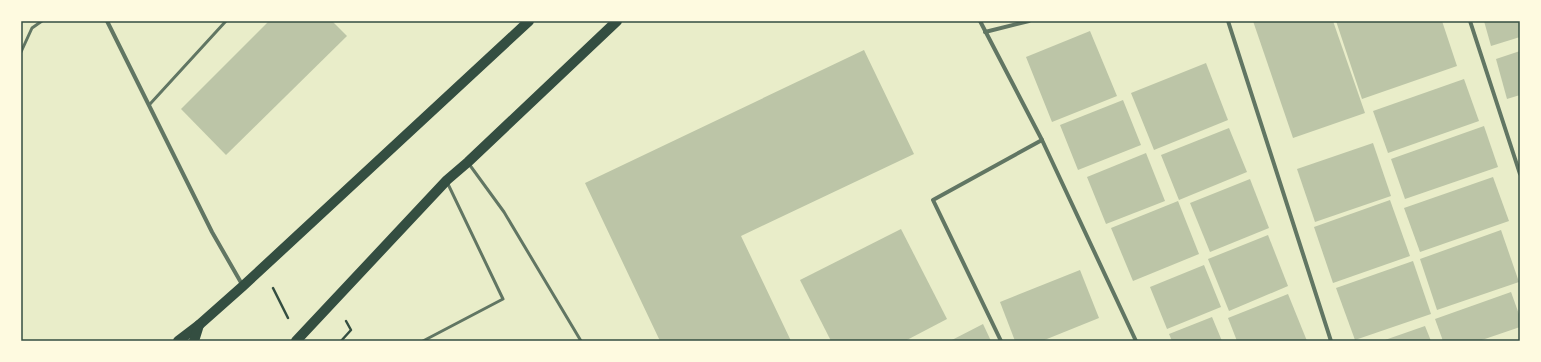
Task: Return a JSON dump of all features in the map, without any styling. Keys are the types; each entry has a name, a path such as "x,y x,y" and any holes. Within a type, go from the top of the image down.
{"main road":[{"path":"178,341 199,325 243,286 529,21"},
{"path":"296,341 447,180 617,21"},
{"path":"172,341 199,325"},
{"path":"194,341 199,325"}],"street":[{"path":"107,21 150,104 212,232 243,286"},
{"path":"980,21 1042,140 1136,341"},
{"path":"985,32 1029,21"},
{"path":"1228,21 1331,341"},
{"path":"1470,21 1520,174"},
{"path":"1001,341 933,200 1042,140"}],"lane":[{"path":"21,52 32,28 42,21"},
{"path":"150,104 226,21"},
{"path":"468,162 504,212 581,341"},
{"path":"423,341 503,299 447,180"}],"path":[{"path":"271,284 289,320"},
{"path":"341,341 351,330"}],"building":[{"path":"269,21 332,21 347,36 226,155 181,109"},
{"path":"1253,21 1333,21 1365,113 1293,138"},
{"path":"1336,21 1442,21 1457,66 1362,99"},
{"path":"1484,21 1520,21 1520,37 1491,46"},
{"path":"1090,31 1117,96 1052,122 1026,57"},
{"path":"864,50 914,154 741,236 791,341 660,341 585,183"},
{"path":"1520,51 1520,95 1507,99 1496,59"},
{"path":"1206,63 1228,120 1154,150 1131,93"},
{"path":"1464,79 1479,121 1388,153 1373,111"},
{"path":"1123,100 1141,145 1078,170 1060,125"},
{"path":"1484,126 1498,167 1405,199 1391,159"},
{"path":"1229,128 1247,172 1179,200 1161,155"},
{"path":"1373,143 1391,196 1315,222 1297,169"},
{"path":"1146,153 1165,201 1106,224 1087,177"},
{"path":"1493,177 1509,221 1420,252 1404,208"},
{"path":"1250,179 1269,228 1210,252 1190,203"},
{"path":"1390,200 1410,256 1333,283 1314,227"},
{"path":"1178,201 1199,254 1133,281 1111,228"},
{"path":"901,229 947,319 905,341 831,341 800,280"},
{"path":"1501,230 1519,282 1437,310 1420,259"},
{"path":"1268,235 1288,286 1229,311 1208,259"},
{"path":"1413,261 1431,314 1355,340 1336,288"},
{"path":"1204,265 1221,307 1167,329 1150,287"},
{"path":"1080,270 1099,318 1042,341 1015,341 1000,302"},
{"path":"1511,292 1520,317 1520,327 1479,341 1443,341 1435,319"},
{"path":"1288,294 1307,341 1237,341 1228,318"},
{"path":"1212,317 1222,341 1172,341 1169,334"},
{"path":"983,324 991,341 950,341"},
{"path":"1425,326 1431,341 1382,341"}]}
